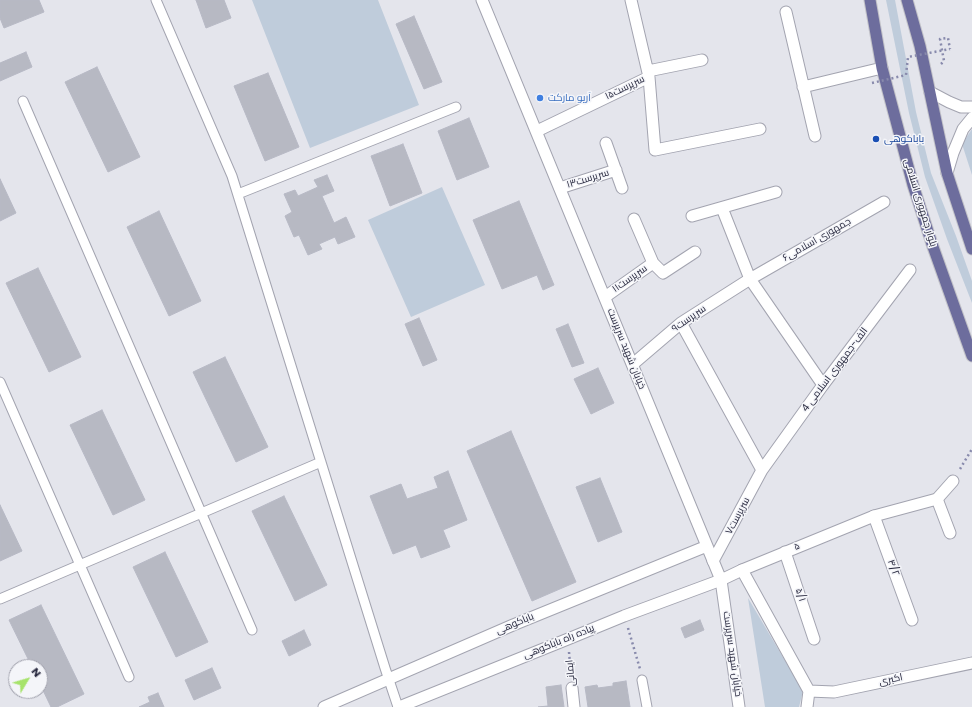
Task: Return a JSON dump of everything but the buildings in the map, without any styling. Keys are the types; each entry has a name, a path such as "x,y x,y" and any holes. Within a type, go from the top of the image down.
{"main road":[{"name":"بلوار جمهوری اسلامی","path":"870,0 882,68 913,185 932,244 972,356"},
{"path":"909,0 947,173 972,248"}],"street":[{"name":"خیابان شهید سرپرست","path":"482,0 721,580 739,707"},
{"path":"631,0 648,74 655,150 760,129"},
{"path":"786,12 815,136"},
{"name":"سرپرست۱۵","path":"537,131 648,74 702,60"},
{"path":"803,87 882,68"},
{"path":"930,92 961,107 972,107"},
{"path":"947,173 952,152 963,129 972,118"},
{"path":"606,143 622,188"},
{"name":"سرپرست۱۳","path":"560,188 616,170"},
{"path":"692,216 776,192"},
{"name":"جمهوری اسلامی۶","path":"750,279 884,202"},
{"path":"722,208 750,279 823,385"},
{"path":"634,219 653,263"},
{"name":"سرپرست۱۱","path":"605,297 653,263 663,273 695,252"},
{"name":"4 الف-جمهوری اسلامی","path":"762,470 823,385 910,270"},
{"name":"سرپرست۹","path":"633,364 681,323 750,279"},
{"path":"681,323 762,470"},
{"name":"سرپرست۷","path":"714,561 762,470"},
{"path":"950,533 938,499 953,482"},
{"name":"۵","path":"721,580 874,516 938,499"},
{"name":"۴/۲","path":"874,516 912,620"},
{"name":"باباکوهی","path":"324,707 513,625 707,546"},
{"name":"۵/۱","path":"785,552 814,639"},
{"path":"742,570 809,691 807,707"},
{"name":"پیاده راه باباکوهی","path":"399,707 624,616 721,580"},
{"name":"اکبری","path":"809,691 834,692 972,663"},
{"name":"ایمانی","path":"572,688 574,707"}],"lane":[{"path":"156,0 232,176 399,707"},
{"path":"23,101 252,630"},
{"path":"238,194 456,107"},
{"path":"0,382 129,677"},
{"path":"0,599 321,462"},
{"path":"642,680 647,707"}],"path":[{"path":"872,83 906,75 908,57 950,49 948,38 940,39 944,61 941,64"},
{"path":"953,482 972,449"},
{"path":"624,616 642,680"},
{"name":"ایمانی","path":"568,639 572,688"}],"shaded area":[{"path":"252,0 378,0 419,105 310,148"},
{"path":"886,0 895,0 916,112 931,173 972,281 972,303 925,177 909,113"},
{"path":"972,129 972,175 962,144"},
{"path":"442,187 485,285 411,317 368,220"},
{"path":"748,598 803,691 799,707 765,707"}],"place":[{"name":"آریو مارکت","path":"540,98"},
{"name":"باباکوهی","path":"876,139"}]}
